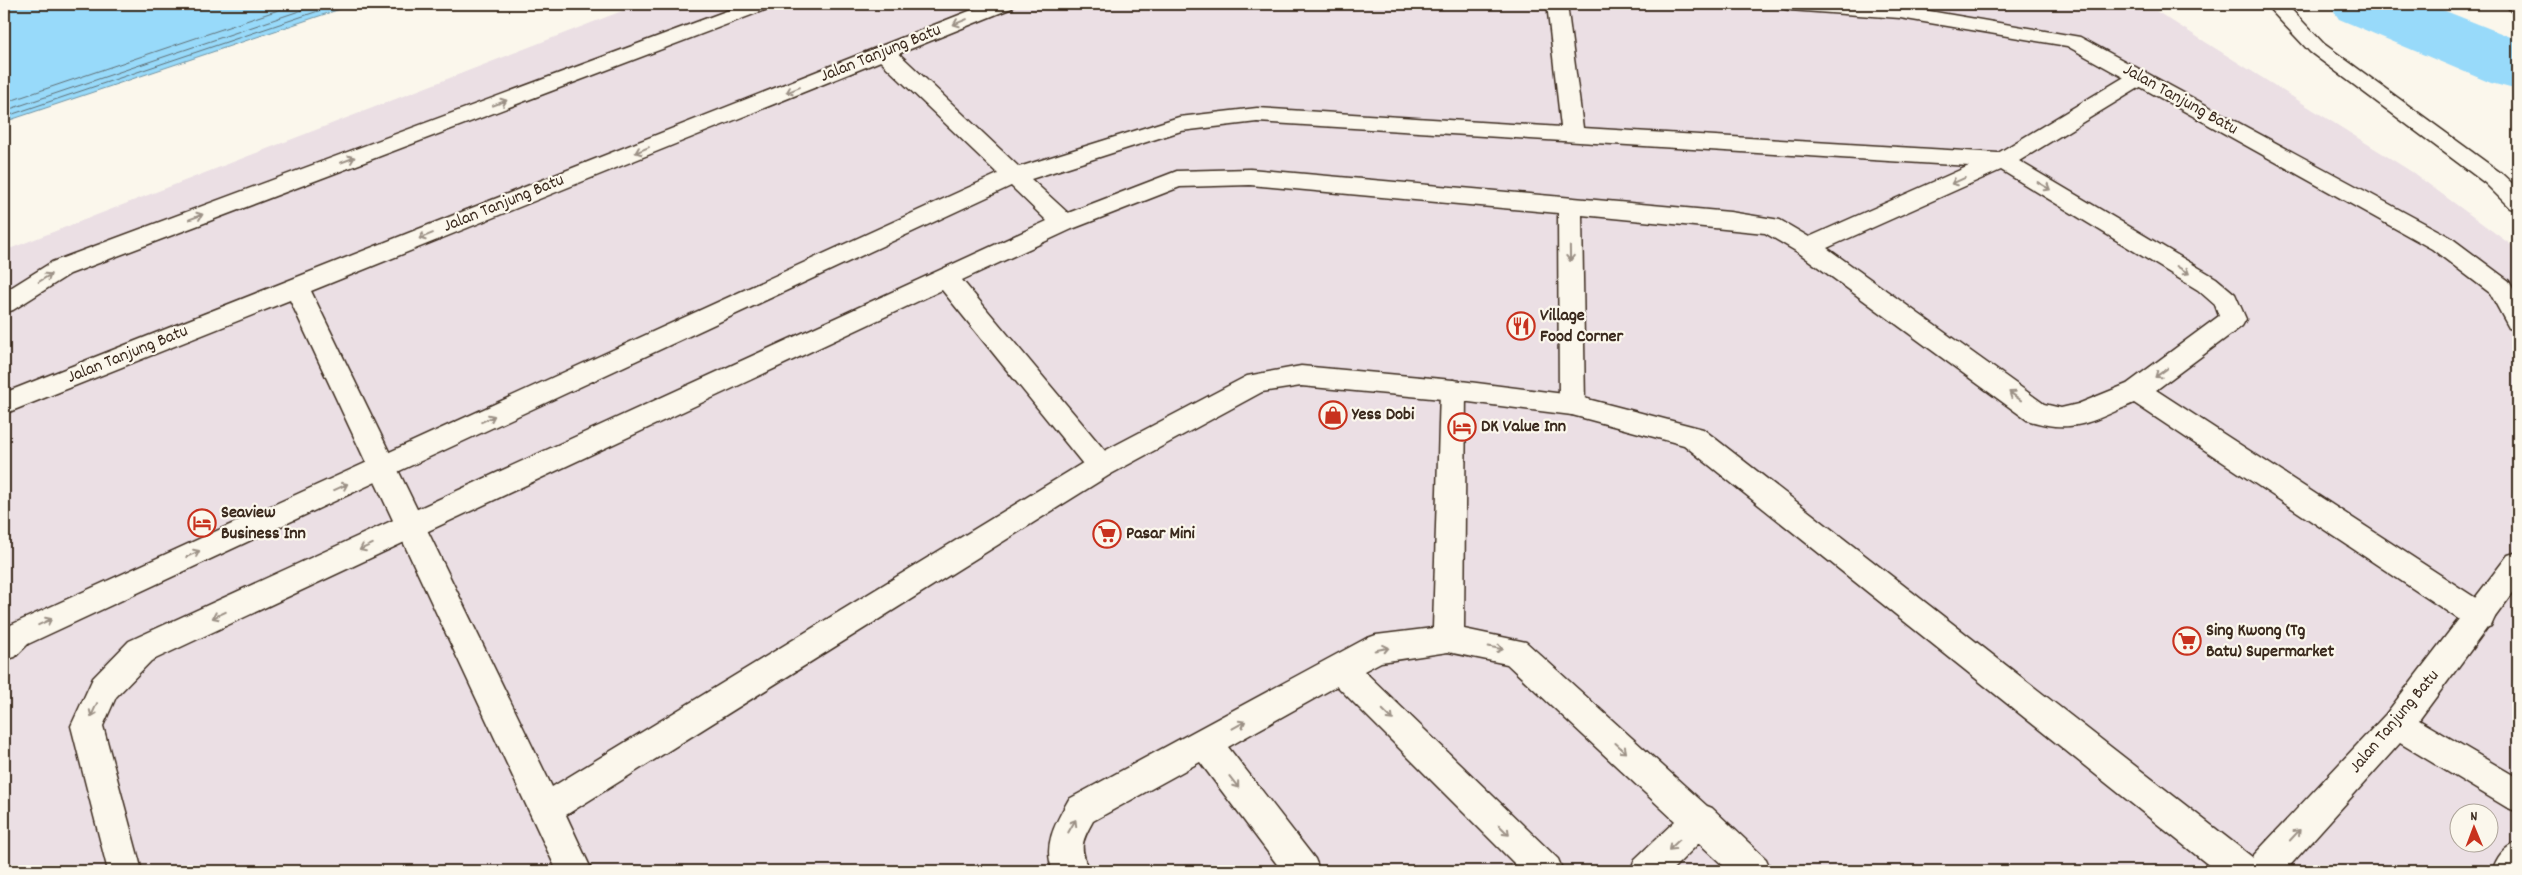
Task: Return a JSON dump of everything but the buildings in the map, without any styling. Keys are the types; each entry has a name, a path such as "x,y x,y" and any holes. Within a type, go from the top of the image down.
{"street":[{"path":"4,304 61,268 763,4"},
{"name":"Jalan Tanjung Batu","path":"4,404 1005,4"},
{"path":"1557,4 1573,134"},
{"name":"Jalan Tanjung Batu","path":"1789,4 1900,12 2073,41 2441,243 2500,287 2518,321"},
{"path":"2275,4 2317,48 2492,178 2518,202"},
{"path":"885,53 1064,223"},
{"path":"1808,247 2002,161 2139,78"},
{"path":"4,647 17,635 1014,176 1178,124 1257,115 2002,161 2207,284 2226,300 2233,320 2136,391 2082,414 2060,418 2038,412 1808,247 1771,226 1730,220 1250,177 1177,179 1064,223 140,652 104,688 87,726 125,871"},
{"path":"2492,178 2518,185"},
{"path":"1570,206 1572,405"},
{"path":"946,278 1101,466"},
{"path":"297,287 575,871"},
{"path":"546,809 1101,466 1256,383 1301,376 1453,390 1572,405 1692,437 2243,871"},
{"path":"1448,639 1453,390"},
{"path":"2136,391 2480,617"},
{"name":"Jalan Tanjung Batu","path":"2262,871 2397,724 2480,617 2518,564"},
{"path":"1072,871 1066,865 1066,836 1081,810 1376,650 1448,639 1515,652 1754,871"},
{"path":"1341,669 1546,871"},
{"path":"2397,724 2518,796"},
{"path":"1205,743 1303,871"},
{"path":"1647,871 1700,820"},
{"path":"2510,871 2518,859"}],"shaded area":[{"path":"640,4 2017,4 2156,11 2412,172 2518,250 2518,871 4,871 4,251"}],"water":[{"path":"4,4 355,4 4,122"}],"waterway":[{"path":"2365,4 2518,67"}],"place":[{"name":"Village Food Corner","path":"1521,326"},
{"name":"Yess Dobi","path":"1333,415"},
{"name":"DK Value Inn","path":"1462,427"},
{"name":"Seaview Business Inn","path":"202,523"},
{"name":"Pasar Mini","path":"1107,534"},
{"name":"Sing Kwong (Tg Batu) Supermarket","path":"2187,641"}]}
